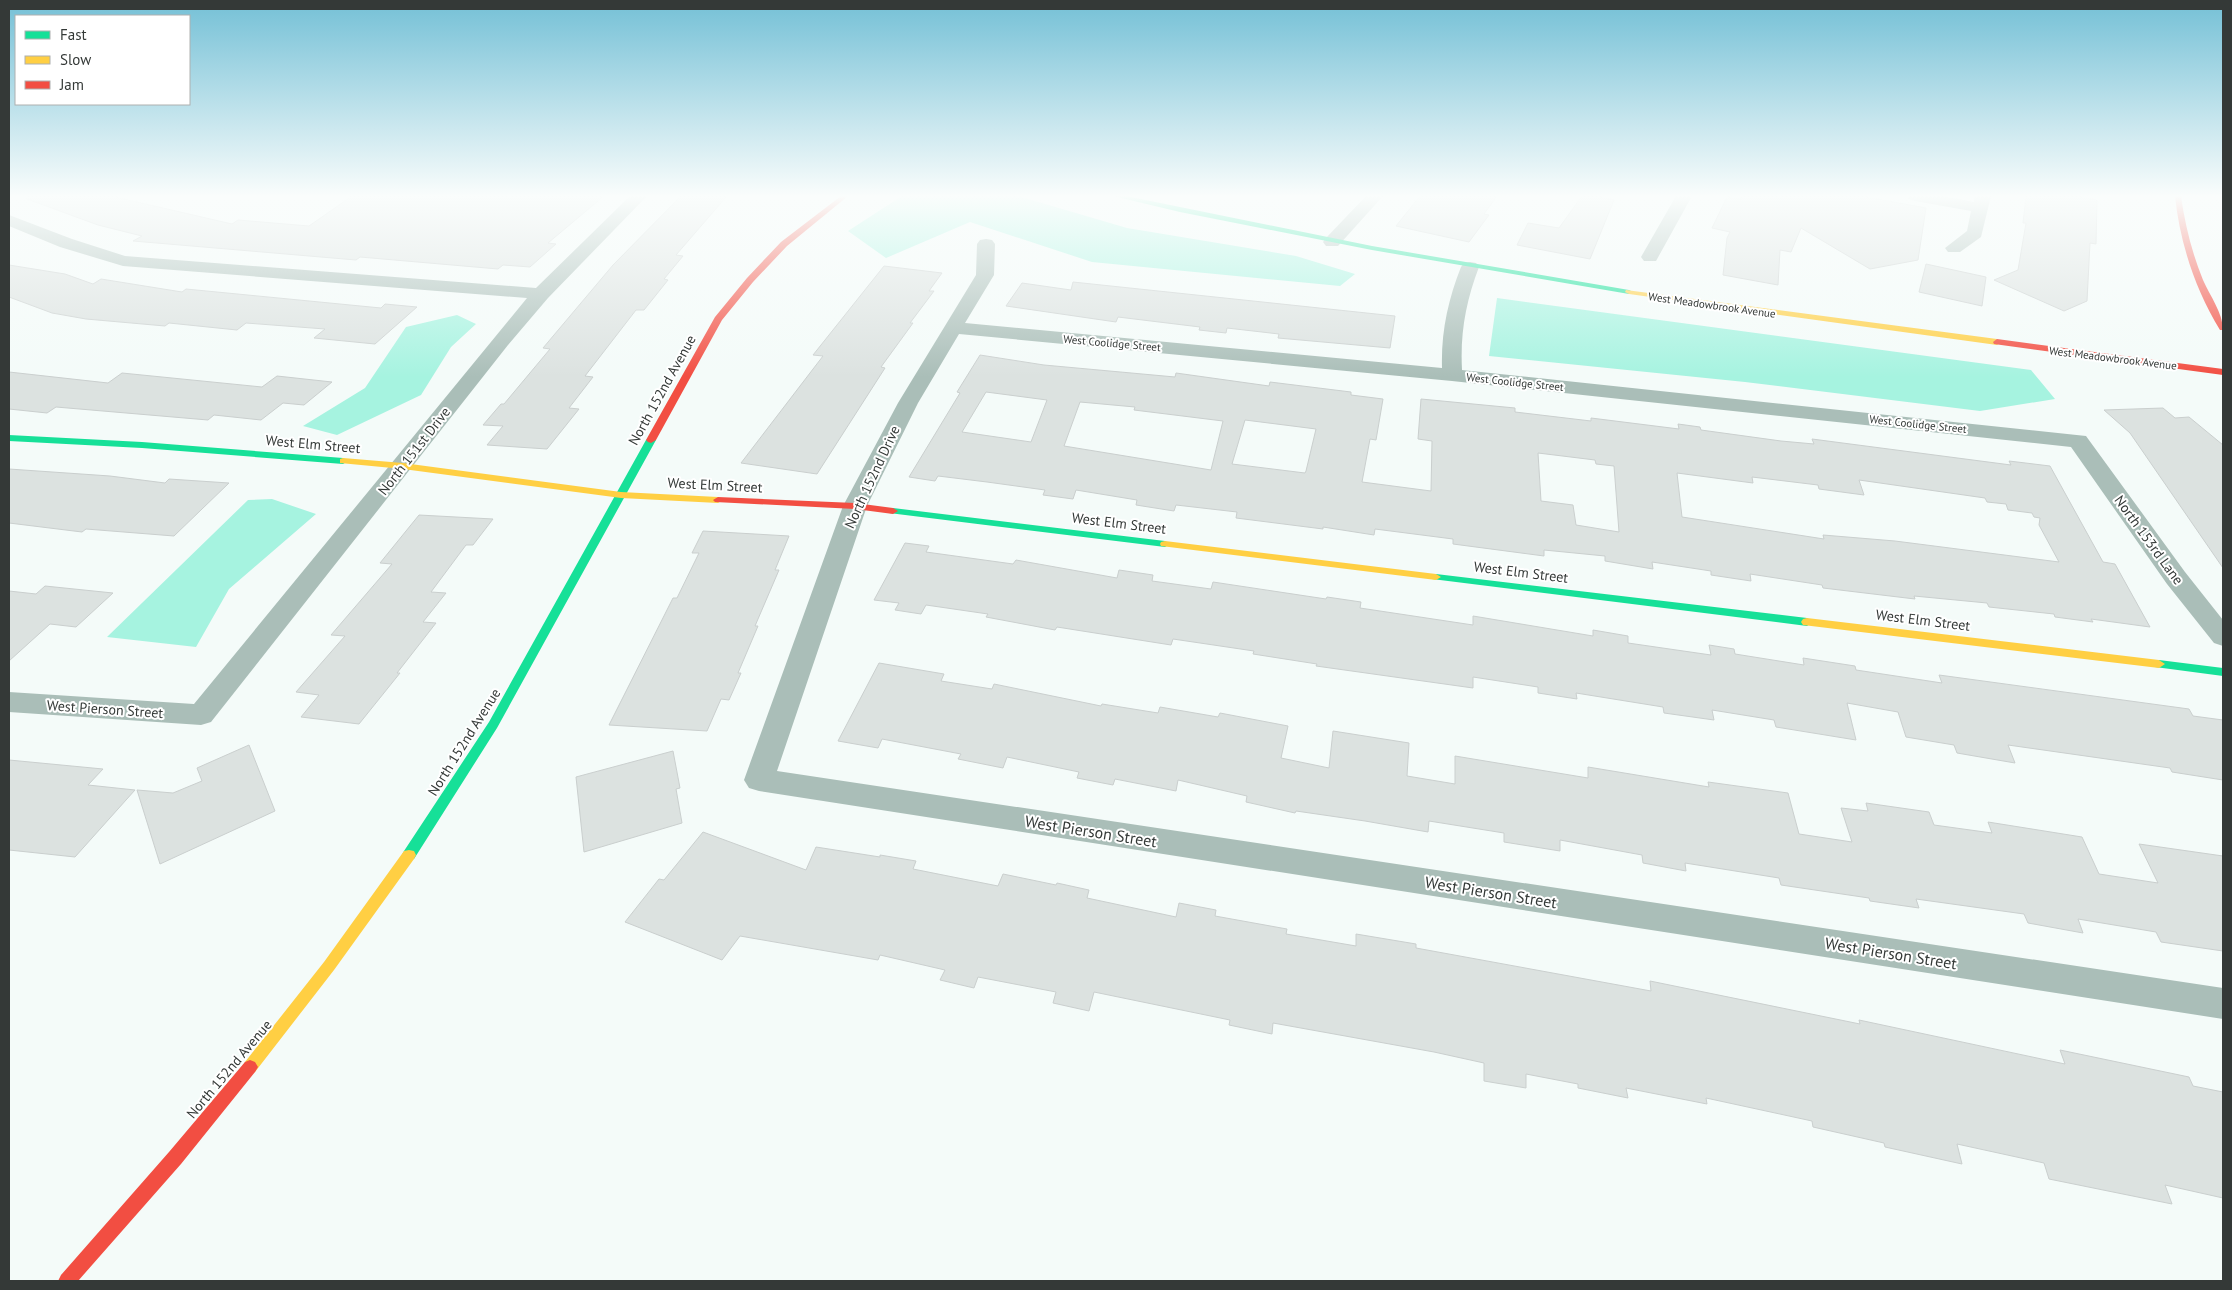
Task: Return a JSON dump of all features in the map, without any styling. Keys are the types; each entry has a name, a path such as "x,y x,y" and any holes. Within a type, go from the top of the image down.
{"street":[{"path":"109,256 124,261 541,294"},
{"name":"North 151st Drive","path":"201,715 403,466 500,341 541,294 579,256"},
{"name":"North 152nd Avenue","path":"67,1281 236,1086 363,921 422,835 498,718 718,319 745,285 772,256"},
{"name":"North 152nd Drive","path":"759,780 855,506 908,403 984,275 985,256"},
{"name":"West Meadowbrook Avenue","path":"1410,256 1719,306 2223,372"},
{"path":"2191,256 2204,293 2223,328"},
{"path":"1452,375 1451,330 1456,304 1470,267"},
{"name":"West Coolidge Street","path":"952,328 1452,375 2078,441"},
{"name":"West Elm Street","path":"9,438 142,445 403,466 621,495 855,506 2223,672"},
{"name":"North 153rd Lane","path":"2078,441 2176,578 2223,637"},
{"name":"West Pierson Street","path":"9,702 201,715"},
{"name":"West Pierson Street","path":"759,780 2223,1004"}],"green space":[{"path":"1074,256 1297,256 1355,274 1340,286 1092,262"},
{"path":"1497,298 2031,370 2055,399 1980,411 1745,382 1489,356"},
{"path":"457,315 476,324 451,347 421,395 337,435 303,426 365,388 406,327"},
{"path":"272,499 316,514 229,589 196,647 107,637 248,500"}],"building":[{"path":"311,256 542,256 530,267 503,265 498,269 360,257 356,260"},
{"path":"622,256 683,256 664,279 668,280 644,310 636,310 585,376 593,377 569,408 579,409 547,449 487,445 503,426 483,425 501,404 504,404 550,349 543,348"},
{"path":"1575,256 1591,256 1590,259"},
{"path":"1725,256 1780,256 1778,285 1723,275"},
{"path":"1848,256 1919,256 1918,260 1870,269"},
{"path":"2020,256 2089,256 2087,301 2064,311 1994,280 2018,270"},
{"path":"1926,264 1986,277 1982,306 1919,292"},
{"path":"9,265 65,274 93,284 101,279 182,292 186,289 381,308 385,304 417,307 375,344 314,338 325,329 246,323 237,330 169,323 165,326 86,319 52,313 9,297"},
{"path":"884,266 942,273 929,291 934,291 881,367 885,368 817,474 741,463 823,356 813,355"},
{"path":"1073,282 1395,316 1390,348 1278,338 1279,334 1227,328 1226,333 1199,330 1200,327 1118,317 1116,322 1006,306 1022,283 1071,290"},
{"path":"980,355 1044,365 1175,377 1176,373 1269,386 1270,382 1351,392 1351,395 1383,399 1376,440 1370,439 1362,482 1431,491 1432,441 1418,439 1421,399 1515,408 1515,412 1591,421 1591,418 1679,429 1678,424 1700,427 1701,430 1781,441 1814,444 1812,439 2011,465 2009,461 2050,466 2103,562 2115,564 2150,627 2091,619 2093,622 2055,617 2054,614 1989,607 1987,603 1914,596 1915,599 1823,588 1822,585 1750,574 1751,581 1711,575 1711,571 1652,562 1653,569 1605,561 1605,556 1544,550 1544,556 1453,544 1453,539 1375,529 1374,535 1323,527 1323,529 1236,518 1237,512 1176,505 1174,511 1136,505 1137,500 1076,490 1073,499 1043,495 1045,490 987,482 938,476 935,481 909,477 960,393 957,392","holes":["986,392 1047,400 1031,442 962,432","1080,402 1135,407 1134,410 1223,421 1211,470 1064,446","1245,420 1316,429 1305,473 1232,464","1538,453 1595,460 1596,464 1614,466 1619,532 1576,525 1573,505 1541,501","1677,473 1753,483 1752,477 1818,485 1819,489 1864,495 1859,480 1985,498 1987,502 2006,504 2008,510 2032,513 2034,517 2040,518 2039,525 2059,562 1895,541 1823,535 1824,539 1682,517"]},
{"path":"9,372 108,383 122,373 262,387 277,376 332,382 304,405 283,403 261,420 214,415 208,420 56,407 47,413 9,409"},
{"path":"2163,408 2175,418 2189,417 2223,445 2223,568 2130,433 2104,410"},
{"path":"9,469 110,476 165,483 169,479 229,483 174,536 86,529 82,532 9,523"},
{"path":"419,515 493,519 473,545 466,545 431,592 446,593 423,622 436,623 397,673 400,673 359,724 301,717 319,695 296,692 345,636 331,635 392,564 380,563"},
{"path":"703,531 789,536 775,570 779,570 755,626 758,626 729,700 721,699 707,731 609,725 673,598 677,598 699,553 692,553"},
{"path":"905,543 929,546 926,552 1013,564 1016,560 1117,578 1119,570 1153,575 1152,581 1211,589 1213,582 1326,599 1327,597 1361,602 1360,608 1473,625 1473,616 1593,636 1593,630 1628,636 1628,643 1711,655 1709,645 1734,649 1735,654 1804,665 1803,658 1855,666 1856,670 1942,683 1939,675 2189,709 2193,716 2223,720 2223,780 2172,772 2170,768 2008,745 2015,763 1957,753 1954,745 1906,737 1898,712 1847,703 1856,740 1776,727 1774,720 1712,710 1714,720 1664,713 1663,707 1576,693 1577,699 1538,693 1538,687 1473,677 1473,688 1316,666 1317,664 1253,654 1254,651 1173,639 1171,645 1057,627 1055,630 986,617 988,614 926,605 921,614 895,610 899,603 874,600"},
{"path":"45,586 113,593 76,627 50,624 9,661 9,591 36,594"},
{"path":"879,663 944,674 941,681 992,689 994,684 1101,706 1102,704 1158,713 1160,707 1218,717 1220,713 1288,726 1281,758 1329,768 1333,731 1409,743 1407,776 1455,784 1455,756 1588,778 1588,767 1709,787 1708,782 1788,793 1799,834 1852,842 1841,808 1868,811 1866,803 1929,812 1934,825 1992,833 1988,822 2082,837 2099,874 2158,883 2139,844 2223,856 2223,951 2161,942 2156,932 2078,919 2083,933 2028,923 2024,914 1916,899 1919,908 1870,901 1869,898 1781,885 1779,878 1685,863 1686,871 1643,863 1642,855 1560,840 1560,851 1504,842 1504,833 1429,821 1428,832 1296,811 1295,813 1246,802 1247,796 1178,780 1176,791 1115,779 1113,785 1077,778 1079,772 1007,757 1003,768 958,759 961,754 882,739 878,748 838,741"},
{"path":"249,745 275,811 160,864 137,790 173,793 202,781 197,768"},
{"path":"673,751 680,788 676,789 682,823 584,852 576,777"},
{"path":"9,760 103,769 88,785 135,790 75,857 9,850"},
{"path":"703,832 806,870 816,847 880,857 880,855 916,861 913,869 998,886 1003,874 1056,885 1057,883 1089,890 1087,898 1176,917 1179,903 1216,910 1215,916 1287,929 1286,934 1356,946 1356,934 1416,944 1416,948 1651,991 1650,981 1860,1024 1859,1020 2065,1064 2060,1050 2189,1077 2193,1086 2223,1092 2223,1198 2165,1185 2172,1204 2049,1179 2044,1163 1957,1144 1962,1164 1885,1147 1884,1143 1813,1127 1812,1121 1706,1098 1707,1104 1626,1088 1628,1098 1578,1088 1578,1084 1526,1074 1526,1088 1484,1081 1484,1063 1273,1023 1272,1034 1229,1025 1230,1020 1094,992 1089,1011 1053,1003 1056,992 978,977 974,988 940,980 945,970 880,955 878,960 740,936 722,960 625,922 659,879 664,880"}],"traffic: fast":[{"path":"1418,256 1629,292"},
{"path":"9,438 142,445 343,461"},
{"path":"409,855 493,725 651,440"},
{"path":"893,511 1165,544"},
{"path":"1436,577 1807,622"},
{"path":"2159,664 2223,672"}],"traffic: slow":[{"path":"1629,292 1997,342"},
{"path":"343,461 403,466 621,495 718,500"},
{"path":"1165,544 1436,577"},
{"path":"1807,622 2159,664"},
{"path":"250,1067 329,966 409,855"}],"traffic: jam":[{"path":"651,440 718,319 772,256"},
{"path":"2191,256 2206,296 2223,328"},
{"path":"1997,342 2223,372"},
{"path":"718,500 855,506 893,511"},
{"path":"67,1281 175,1158 250,1067"}]}
